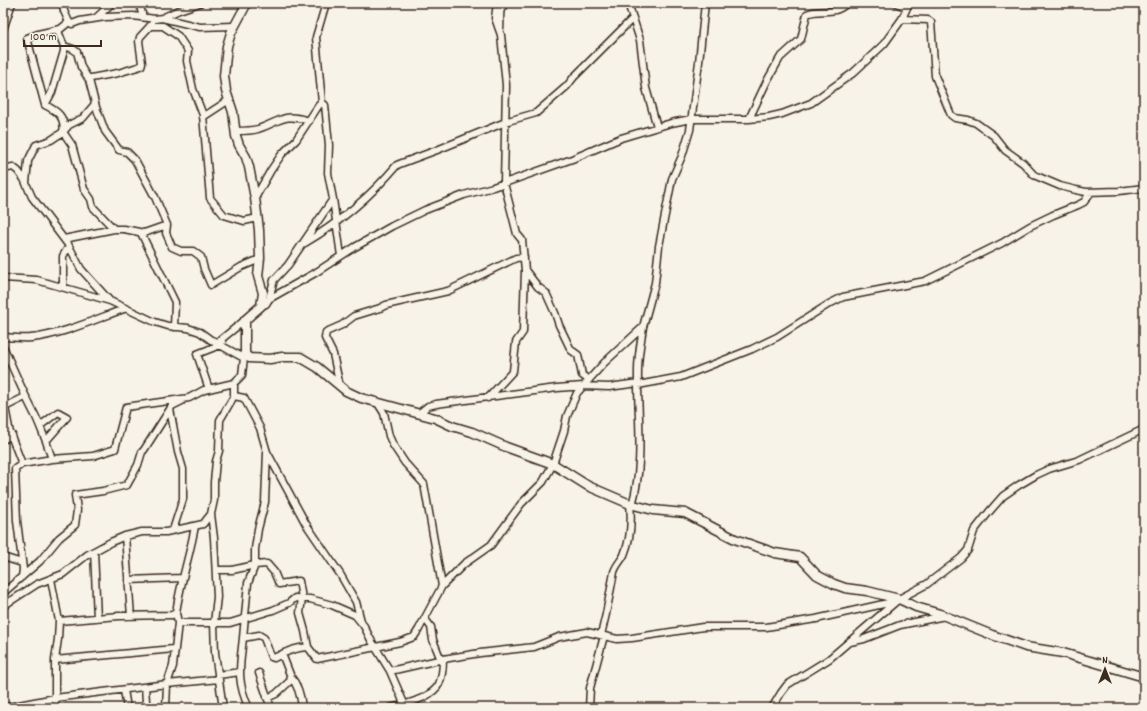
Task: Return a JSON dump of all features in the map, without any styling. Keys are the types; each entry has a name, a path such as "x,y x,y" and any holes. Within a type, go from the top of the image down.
{"street":[{"path":"3,30 12,3"},
{"path":"64,3 64,11 69,22"},
{"path":"96,18 112,3"},
{"path":"139,3 143,17"},
{"path":"179,10 185,3"},
{"path":"69,22 72,24 96,18 120,16 155,19 162,18 200,3"},
{"path":"247,3 231,33 227,46 224,76 239,145 246,156 255,198 259,230 260,259 258,276 263,293 261,306"},
{"path":"326,3 316,37 322,103 325,105 329,145 328,173 337,222 341,256"},
{"path":"497,3 499,10"},
{"path":"488,398 513,371 516,342 523,332 524,256 522,240 517,234 504,183 506,85 502,35 495,18 499,10 506,3"},
{"path":"628,3 641,47 646,88 657,127"},
{"path":"589,708 590,688 602,636 614,572 616,566 624,555 632,530 631,505 638,479 640,446 638,368 643,327 655,283 660,240 672,179 682,156 691,119 705,3"},
{"path":"749,119 780,58 800,39 807,14 811,12 833,11 848,3"},
{"path":"269,298 355,247 414,215 464,195 504,183 572,159 621,138 691,119 749,119 769,117 782,114 811,103 854,73 884,44 902,19 908,5 896,3"},
{"path":"162,18 200,27 234,26"},
{"path":"305,243 350,212 376,189 397,165 505,122 536,113 567,86 574,76 633,18"},
{"path":"89,80 91,78 118,73 141,66 140,37 155,19"},
{"path":"902,19 928,20 931,22 934,76 951,115 955,118 968,120 981,126 994,136 1005,150 1023,163 1034,175 1060,186 1091,192 1144,188"},
{"path":"63,132 65,125 60,116 56,111 45,104 27,38 60,29 69,22"},
{"path":"150,26 163,26 178,36 188,51 187,61 193,89 203,117 210,198 224,215 244,221 258,218"},
{"path":"45,104 52,92 64,46 58,31 60,29"},
{"path":"64,46 77,52 80,67 89,80 95,104 105,131 119,150 127,152 135,160 155,197 167,225 166,233 172,247 181,251 193,251 201,256 204,269 211,284 241,267 260,259"},
{"path":"203,117 229,100"},
{"path":"255,198 282,154 296,140 319,105 322,103"},
{"path":"26,183 28,161 36,145 51,140 63,132 69,124 83,118 95,104"},
{"path":"236,131 257,130 285,117 301,118 309,121"},
{"path":"63,132 72,145 84,189 91,199 93,207 114,229"},
{"path":"3,169 13,167 16,169 26,183 32,197 69,246 81,269 110,301"},
{"path":"418,414 428,406 557,388 582,386 610,387 682,377 778,337 829,304 843,297 925,281 1002,243 1036,223 1084,202 1091,192"},
{"path":"3,278 37,280 63,287 110,301 155,322 168,326 188,328 200,332 218,342 261,306 266,304 274,280 305,243 333,200"},
{"path":"64,239 114,229 124,229 141,233 167,225"},
{"path":"141,233 175,302 174,327"},
{"path":"63,287 62,256 69,246"},
{"path":"340,387 333,354 325,338 326,332 342,325 354,316 380,308 386,304 448,291 516,258 524,256"},
{"path":"525,270 538,287 546,293 555,313 558,325 572,350 578,355 582,375 589,380"},
{"path":"3,337 31,338 52,333 92,321 124,308"},
{"path":"3,593 40,561 59,538 75,525 77,510 75,495 103,491 127,485 138,465 142,452 172,406 209,389 234,382 242,375 245,357 245,320"},
{"path":"216,570 232,570 267,564 274,572 279,584 299,581 302,598 300,613 308,647 317,659 400,642 414,637 442,586 464,564 491,545 521,504 543,482 553,464 571,404 582,386 604,363 643,327"},
{"path":"209,389 197,354 220,345 224,338"},
{"path":"220,345 249,358 270,359 300,357 317,367 340,387 361,398 435,418 452,426 472,432 506,447 553,464 588,486 631,505 653,510 685,513 735,540 775,553 800,557 817,575 845,588 867,591 898,600 944,616 992,636 1026,647 1063,653 1144,677"},
{"path":"3,346 25,397 40,426 52,459"},
{"path":"223,708 214,623 217,597 214,538 211,514 214,500 216,460 220,451 220,420 234,396 234,382"},
{"path":"234,396 244,398 260,428 267,452 306,524 340,574 356,602 362,623 390,671 406,706"},
{"path":"22,464 4,407 25,397"},
{"path":"22,577 22,563 16,521 15,469 22,464 52,459 94,456 115,450 126,407 189,398"},
{"path":"377,402 384,412 389,436 393,445 405,463 424,484 442,586"},
{"path":"170,408 178,452 183,469 183,499 174,530"},
{"path":"40,426 58,412 67,417 46,441"},
{"path":"772,708 787,685 829,659 898,600 927,584 961,558 968,550 974,531 1003,496 1019,485 1049,469 1078,460 1144,429"},
{"path":"3,440 12,435"},
{"path":"249,708 242,690 240,672 248,583 255,565 255,549 258,529 265,502 267,452"},
{"path":"3,606 37,584 63,574 94,551 125,536 142,532 174,530 203,524 211,514"},
{"path":"166,708 167,684 173,666 178,623 176,613 182,578 191,548 195,526"},
{"path":"125,536 131,616"},
{"path":"94,551 97,618"},
{"path":"3,557 22,563"},
{"path":"128,580 182,578"},
{"path":"51,579 59,621 55,660 55,708"},
{"path":"178,623 230,623 289,603 295,598 302,598 342,609 355,615 362,623"},
{"path":"390,671 442,659 504,649 534,647 559,637 587,632 617,639 707,626 757,628 775,626 874,607 898,600"},
{"path":"59,621 172,615 176,613"},
{"path":"849,643 864,639 900,625 944,616"},
{"path":"390,708 406,706 426,696 438,685 443,667 442,659 433,640 431,627 425,619"},
{"path":"243,638 259,635 264,638 270,657 274,658 300,647 308,647"},
{"path":"55,660 174,648"},
{"path":"282,654 298,690 302,708"},
{"path":"3,708 54,698 219,677 240,672"},
{"path":"259,673 271,708"},
{"path":"267,698 284,688 290,681 291,677"},
{"path":"142,708 146,701 145,687"},
{"path":"124,690 126,708"}]}
